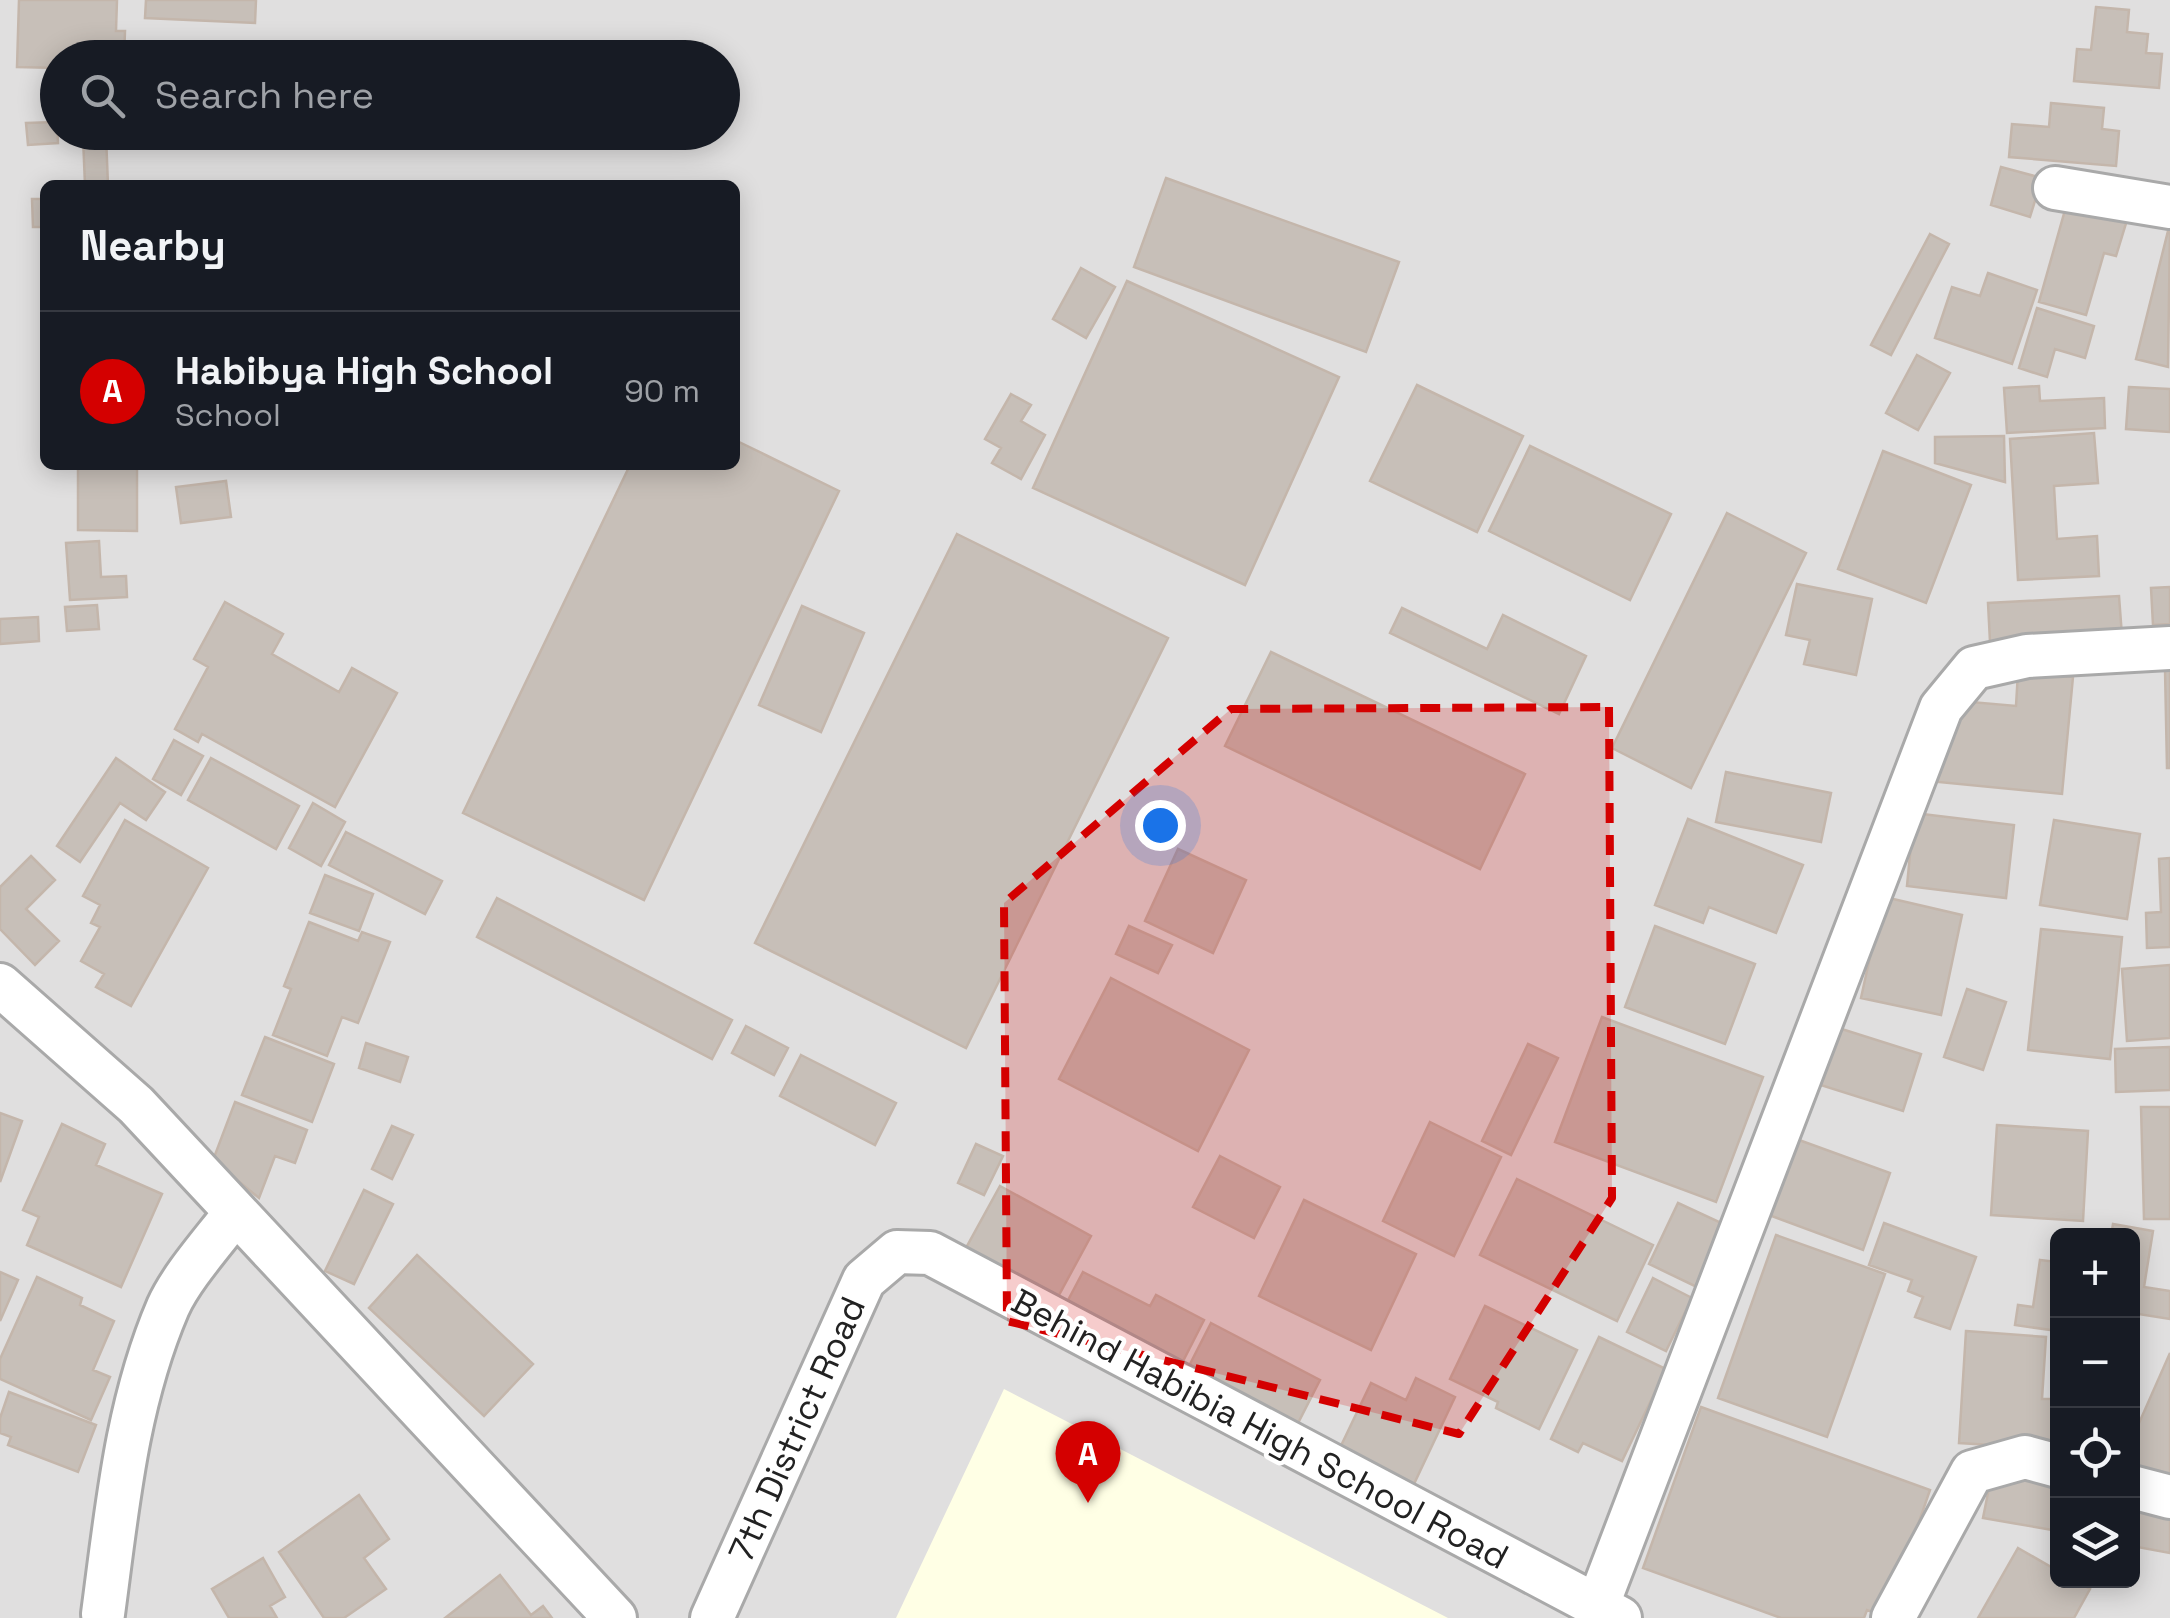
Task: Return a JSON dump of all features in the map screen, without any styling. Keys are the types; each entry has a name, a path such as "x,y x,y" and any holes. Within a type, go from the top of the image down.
{"street":[{"path":"2055,188 2170,207"},
{"path":"1608,1613 1941,708 1974,668 2027,656 2170,648"},
{"path":"0,984 136,1105 615,1618"},
{"path":"104,1614 124,1453 144,1377 170,1304 234,1213"},
{"name":"Behind Habibia High School Road","path":"898,1252 930,1253 1608,1613"},
{"name":"7th District Road","path":"712,1618 864,1280 898,1252"},
{"path":"1893,1618 1972,1472 2026,1457 2050,1464"},
{"path":"2140,1489 2170,1498"}],"highlighted area":[{"path":"1609,707 1612,1198 1459,1434 1007,1321 1004,903 1231,709"}],"shaded area":[{"path":"0,0 2170,0 2170,1618 0,1618"},
{"path":"1004,1389 1448,1618 896,1618"}],"building":[{"path":"19,0 117,0 116,31 125,31 125,40 40,40 40,68 17,67"},
{"path":"146,0 256,0 255,23 145,18"},
{"path":"2096,7 2129,10 2127,32 2148,34 2146,53 2162,54 2159,88 2074,81 2077,49 2091,50"},
{"path":"2051,103 2104,108 2102,129 2119,131 2116,166 2009,157 2012,124 2049,127"},
{"path":"26,123 40,123 40,144 28,145"},
{"path":"84,150 107,150 108,180 85,180"},
{"path":"2001,167 2042,178 2030,217 1991,205"},
{"path":"1166,178 1399,262 1366,352 1134,267"},
{"path":"32,199 40,199 40,227 33,227"},
{"path":"2067,203 2127,220 2116,256 2104,253 2086,315 2039,302"},
{"path":"2170,231 2168,367 2136,359"},
{"path":"1930,234 1949,244 1891,355 1871,345"},
{"path":"1081,268 1115,287 1086,338 1053,319"},
{"path":"1988,273 2037,290 2012,364 1935,338 1952,287 1980,296"},
{"path":"1127,281 1339,377 1245,585 1033,488"},
{"path":"2037,308 2094,326 2085,358 2055,349 2047,377 2019,368"},
{"path":"1917,355 1950,373 1918,430 1886,413"},
{"path":"1417,385 1523,436 1477,532 1370,481"},
{"path":"2039,386 2040,401 2104,398 2105,428 2007,433 2004,388"},
{"path":"2129,387 2170,389 2170,432 2126,429"},
{"path":"1011,394 1031,405 1021,421 1045,435 1021,479 992,463 1001,448 985,439"},
{"path":"2094,433 2098,483 2054,486 2057,539 2097,536 2099,576 2018,580 2010,439"},
{"path":"2004,436 2005,482 1935,463 1935,437"},
{"path":"740,442 839,491 644,900 463,813 628,470 740,470"},
{"path":"1530,446 1671,514 1630,600 1489,531"},
{"path":"1883,451 1971,485 1926,603 1838,569"},
{"path":"78,470 137,470 137,531 78,530"},
{"path":"226,481 231,517 181,523 176,487"},
{"path":"1727,513 1806,553 1691,788 1612,748"},
{"path":"957,534 1168,638 966,1048 755,943"},
{"path":"99,541 101,577 126,576 127,597 70,600 66,543"},
{"path":"1797,584 1872,599 1856,675 1804,664 1810,640 1786,635"},
{"path":"2170,587 2170,624 2153,625 2151,588"},
{"path":"2119,596 2122,636 1990,642 1988,603"},
{"path":"225,602 283,634 272,654 339,692 352,668 397,693 335,807 202,734 198,742 175,729 208,667 194,659"},
{"path":"97,605 99,629 67,631 65,607"},
{"path":"802,606 864,633 821,732 759,705"},
{"path":"1402,608 1487,649 1503,615 1586,656 1559,714 1390,633"},
{"path":"38,617 39,641 0,644 0,619"},
{"path":"1271,652 1525,774 1480,869 1225,746"},
{"path":"2165,669 2170,669 2170,768 2167,768"},
{"path":"2018,672 2073,677 2062,794 1928,781 1960,701 2016,706"},
{"path":"174,740 203,756 181,795 153,779"},
{"path":"116,758 165,792 146,820 120,803 80,862 57,846"},
{"path":"211,758 299,806 276,849 188,800"},
{"path":"1726,772 1831,793 1821,842 1716,822"},
{"path":"313,803 345,822 321,866 289,848"},
{"path":"1914,813 2014,825 2006,898 1907,886"},
{"path":"1688,819 1803,865 1776,933 1709,907 1703,923 1655,905"},
{"path":"125,820 208,868 131,1006 96,987 104,974 81,961 100,927 91,923 100,905 83,896"},
{"path":"2054,820 2140,834 2127,919 2040,905"},
{"path":"346,832 442,881 425,914 329,865"},
{"path":"1178,849 1246,880 1213,953 1145,921"},
{"path":"31,856 55,880 26,909 59,941 35,965 0,929 0,887"},
{"path":"2170,858 2170,947 2147,948 2146,913 2161,912 2159,859"},
{"path":"325,875 373,894 359,931 310,913"},
{"path":"1876,895 1962,915 1941,1015 1861,998 1870,957 1863,955"},
{"path":"497,898 732,1020 712,1059 477,937"},
{"path":"309,922 358,941 362,932 390,942 358,1023 342,1017 327,1056 273,1035 291,989 284,986"},
{"path":"1129,926 1172,945 1158,973 1116,954"},
{"path":"1655,926 1755,964 1725,1044 1625,1007"},
{"path":"2041,929 2122,937 2110,1059 2028,1050"},
{"path":"2170,965 2170,1038 2127,1041 2122,969"},
{"path":"1111,978 1249,1050 1198,1151 1059,1079"},
{"path":"1967,989 2006,1002 1983,1070 1944,1057"},
{"path":"1602,1017 1763,1077 1716,1202 1555,1142"},
{"path":"1829,1025 1921,1054 1903,1111 1811,1082"},
{"path":"746,1026 788,1048 774,1075 732,1053"},
{"path":"265,1037 334,1064 312,1122 242,1095"},
{"path":"366,1043 408,1057 400,1082 359,1068"},
{"path":"1528,1044 1558,1058 1511,1155 1482,1141"},
{"path":"2170,1047 2170,1090 2116,1092 2115,1049"},
{"path":"801,1055 896,1103 875,1145 780,1096"},
{"path":"235,1102 307,1130 295,1163 275,1156 259,1198 213,1160"},
{"path":"2141,1107 2170,1107 2170,1219 2144,1219"},
{"path":"0,1113 22,1121 0,1182"},
{"path":"1430,1122 1501,1157 1454,1256 1383,1221"},
{"path":"62,1124 105,1144 96,1165 162,1194 121,1287 27,1245 39,1217 23,1210"},
{"path":"1997,1125 2088,1131 2083,1221 1991,1215"},
{"path":"392,1126 413,1135 392,1179 372,1169"},
{"path":"1788,1136 1890,1173 1863,1250 1761,1212"},
{"path":"976,1144 1003,1156 984,1195 958,1183"},
{"path":"1220,1156 1280,1187 1254,1238 1193,1207"},
{"path":"1517,1179 1653,1245 1617,1321 1480,1255"},
{"path":"1000,1186 1091,1236 1053,1306 961,1257"},
{"path":"364,1190 393,1204 354,1284 325,1271"},
{"path":"1304,1200 1416,1254 1371,1350 1259,1296"},
{"path":"1678,1203 1728,1226 1699,1288 1649,1264"},
{"path":"1884,1223 1976,1257 1950,1329 1915,1317 1923,1297 1908,1291 1912,1280 1869,1265"},
{"path":"2140,1229 2153,1231 2144,1287 2170,1291 2170,1319 2140,1314"},
{"path":"1776,1235 1885,1274 1827,1437 1718,1398"},
{"path":"417,1255 533,1364 484,1416 369,1308"},
{"path":"2040,1260 2050,1261 2050,1330 2015,1325 2018,1305 2033,1307"},
{"path":"0,1272 18,1280 0,1321"},
{"path":"1083,1272 1150,1306 1156,1295 1204,1320 1180,1367 1065,1306"},
{"path":"37,1277 82,1298 80,1305 114,1321 93,1370 110,1377 91,1420 0,1379 0,1359"},
{"path":"1653,1278 1692,1298 1666,1351 1627,1332"},
{"path":"1485,1306 1577,1350 1539,1429 1496,1408 1498,1402 1450,1379"},
{"path":"1211,1323 1320,1380 1296,1427 1187,1370"},
{"path":"1966,1331 2046,1337 2042,1399 2050,1399 2050,1449 1959,1443"},
{"path":"1599,1337 1666,1369 1622,1461 1583,1443 1578,1452 1551,1439"},
{"path":"2170,1353 2170,1482 2140,1469 2140,1421"},
{"path":"1416,1378 1455,1397 1413,1486 1339,1450 1371,1383 1406,1400"},
{"path":"9,1392 96,1425 78,1472 8,1445 11,1437 0,1433 0,1418"},
{"path":"1701,1407 1930,1490 1886,1617 1867,1610 1864,1618 1781,1618 1643,1568"},
{"path":"1992,1473 2050,1484 2050,1530 1983,1518"},
{"path":"359,1495 389,1539 364,1558 386,1589 344,1618 324,1618 279,1552"},
{"path":"2140,1501 2170,1507 2170,1553 2140,1547"},
{"path":"2018,1548 2050,1566 2050,1588 2090,1589 2074,1618 1978,1618"},
{"path":"263,1558 285,1597 270,1606 277,1618 229,1618 212,1589"},
{"path":"500,1575 531,1615 543,1606 552,1618 445,1618"}],"place":[{"name":"Habibya High School","path":"1088,1503"}]}
